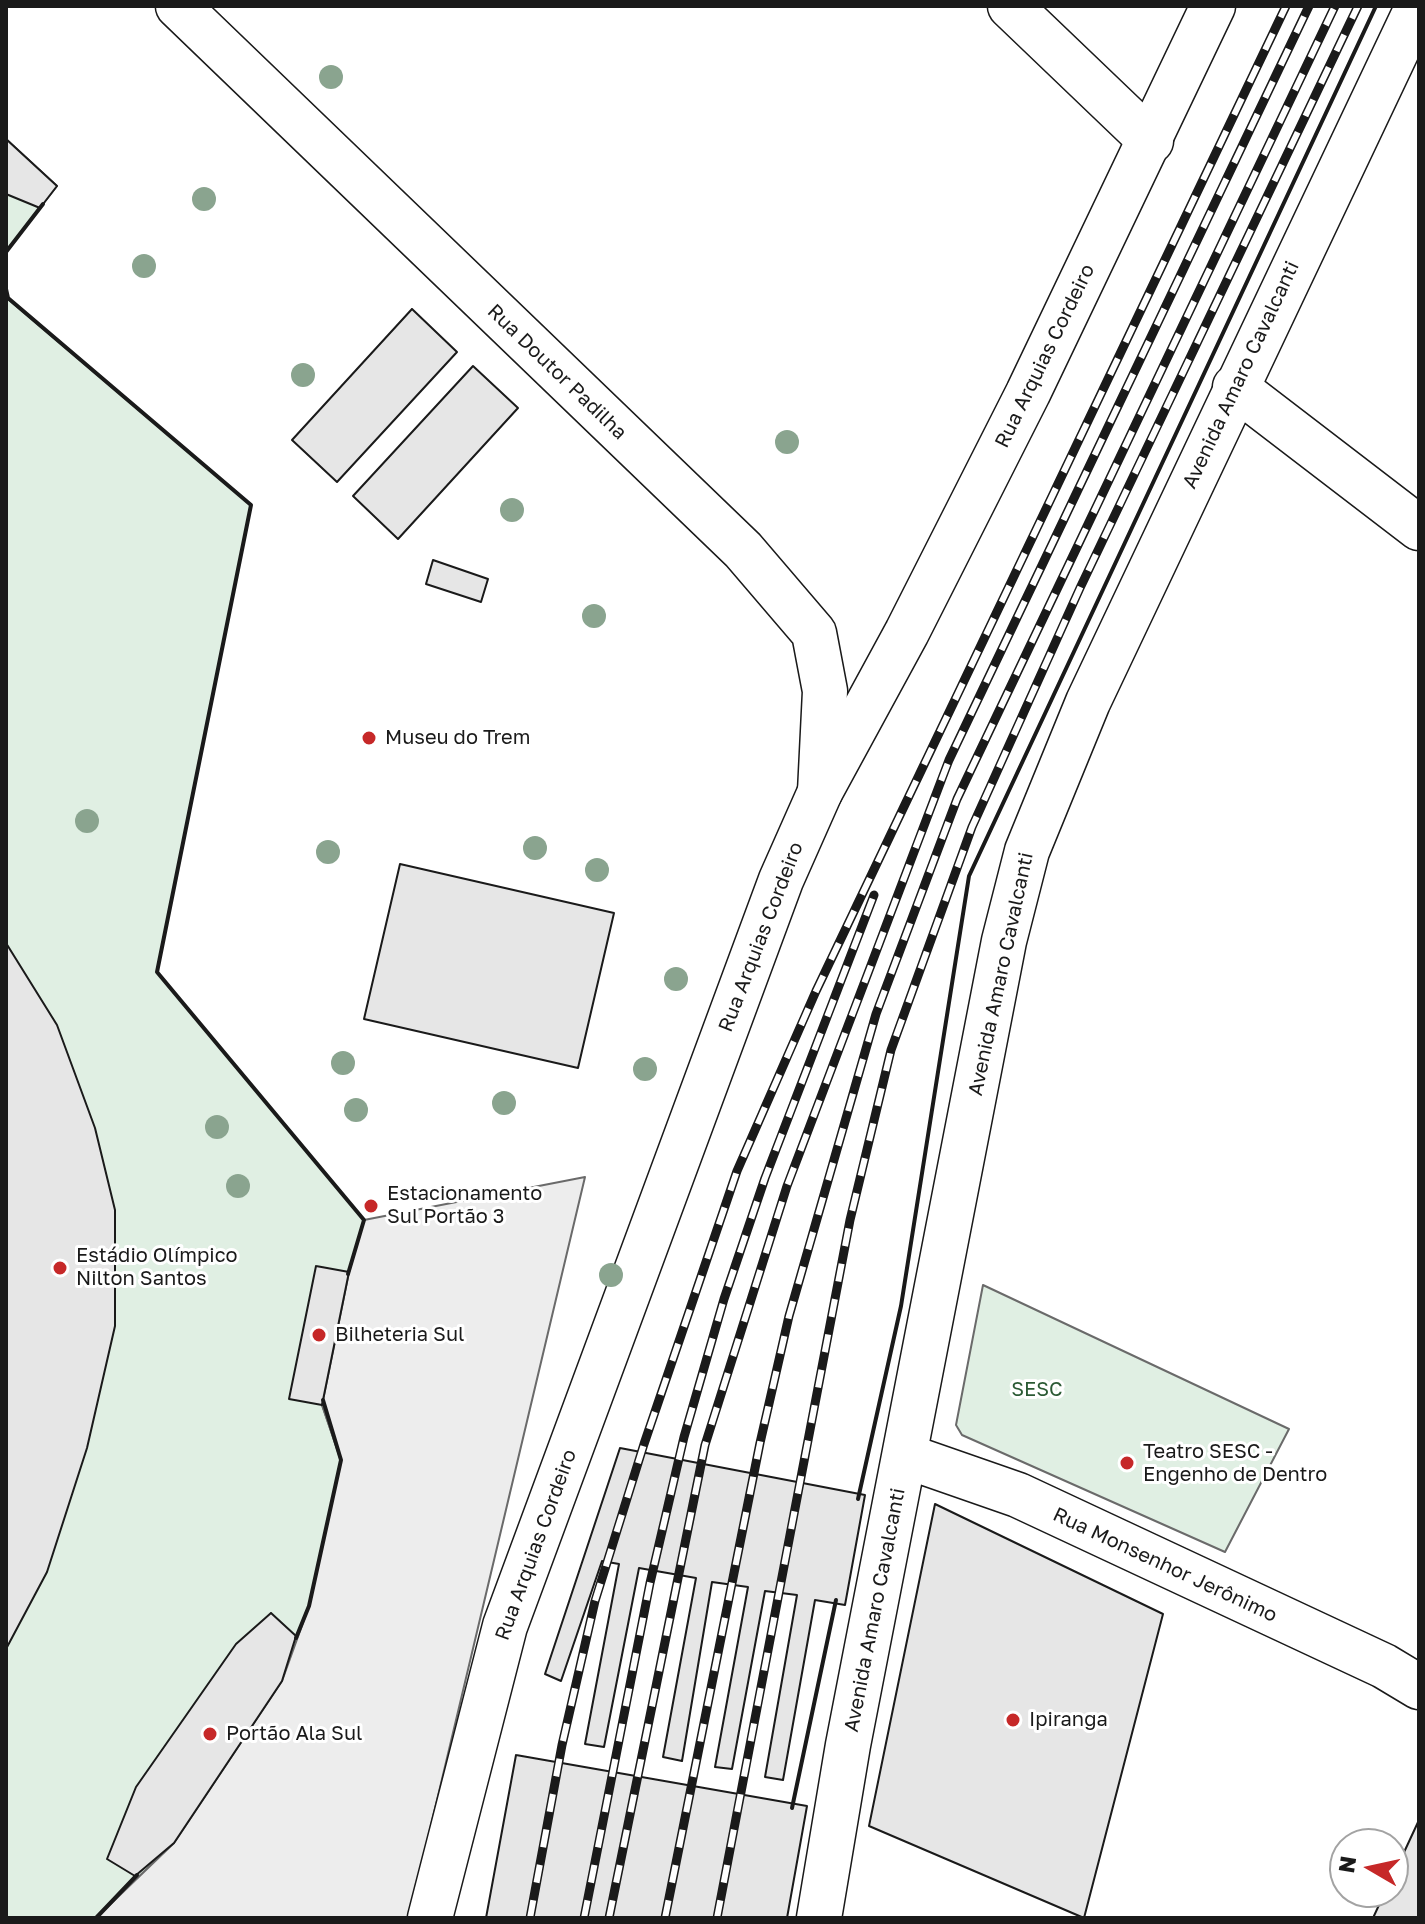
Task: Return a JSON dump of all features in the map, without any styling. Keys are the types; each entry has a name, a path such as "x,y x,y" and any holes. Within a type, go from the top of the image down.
{"main road":[{"name":"Rua Doutor Padilha","path":"178,6 743,550 814,633 825,691 820,792"},
{"path":"1010,6 1151,141"},
{"name":"Rua Arquias Cordeiro","path":"430,1918 505,1626 750,960 820,792 907,632 1151,141 1213,6"},
{"name":"Avenida Amaro Cavalcanti","path":"819,1918 851,1729 1004,941 1027,851 1063,756 1235,387 1418,6"},
{"path":"1235,387 1419,528"},
{"name":"Rua Monsenhor Jerônimo","path":"906,1456 1018,1495 1384,1666 1419,1687"}],"green space":[{"path":"6,139 57,186 6,252"},
{"path":"6,289 8,299 251,505 157,972 364,1220 349,1272 322,1405 341,1460 309,1606 282,1681 174,1843 96,1918 6,1918"},
{"name":"SESC","path":"983,1285 1289,1429 1225,1552 962,1435 956,1425"}],"shaded area":[{"path":"585,1177 409,1918 96,1918 174,1843 282,1681 309,1606 341,1461 322,1405 349,1272 364,1220"}],"building":[{"path":"6,139 57,186 40,208 6,194"},
{"path":"412,309 457,352 337,482 292,440"},
{"path":"473,366 518,408 398,539 353,496"},
{"path":"433,560 488,579 481,602 426,584"},
{"path":"400,864 614,913 578,1068 364,1019"},
{"name":"Estádio Olímpico Nilton Santos","path":"6,943 57,1025 95,1128 115,1210 115,1326 87,1448 47,1572 6,1649"},
{"name":"Bilheteria Sul","path":"316,1266 349,1272 322,1405 289,1399"},
{"path":"620,1448 865,1495 845,1605 815,1600 783,1780 765,1777 797,1595 765,1591 732,1769 715,1767 748,1587 712,1582 682,1761 663,1757 696,1578 639,1568 604,1747 585,1744 619,1564 602,1561 561,1681 545,1674"},
{"name":"Ipiranga","path":"935,1504 1163,1614 1084,1918 869,1826"},
{"name":"Portão Ala Sul","path":"271,1613 296,1636 282,1681 174,1843 135,1876 107,1859 136,1787 236,1644"},
{"path":"516,1755 807,1806 787,1918 486,1918"},
{"path":"1419,1820 1419,1918 1373,1918 1378,1908 1409,1908 1409,1842"}],"railway":[{"path":"530,1918 562,1745 595,1601 644,1444 737,1171 816,991 1286,6"},
{"path":"609,1918 705,1445 787,1186 949,760 1309,6"},
{"path":"665,1918 760,1443 789,1316 876,1014 957,799 1335,6"},
{"path":"717,1918 850,1220 891,1050 972,827 1080,588 1358,6"},
{"path":"584,1918 650,1583 684,1437 724,1299 765,1178 874,895"}],"wall":[{"path":"858,1499 901,1306 969,876 1376,6"},
{"path":"6,252 43,204"},
{"path":"6,289 8,298 251,505 157,972 364,1220 348,1274"},
{"path":"296,1638 309,1606 341,1460 323,1400"},
{"path":"792,1808 836,1600"},
{"path":"96,1918 137,1875"}],"place":[{"name":"Museu do Trem","path":"369,738"},
{"name":"Estacionamento Sul Portão 3","path":"371,1206"},
{"name":"Estádio Olímpico Nilton Santos","path":"60,1268"},
{"name":"Bilheteria Sul","path":"319,1335"},
{"name":"Teatro SESC - Engenho de Dentro","path":"1127,1463"},
{"name":"Ipiranga","path":"1013,1720"},
{"name":"Portão Ala Sul","path":"210,1734"}]}
